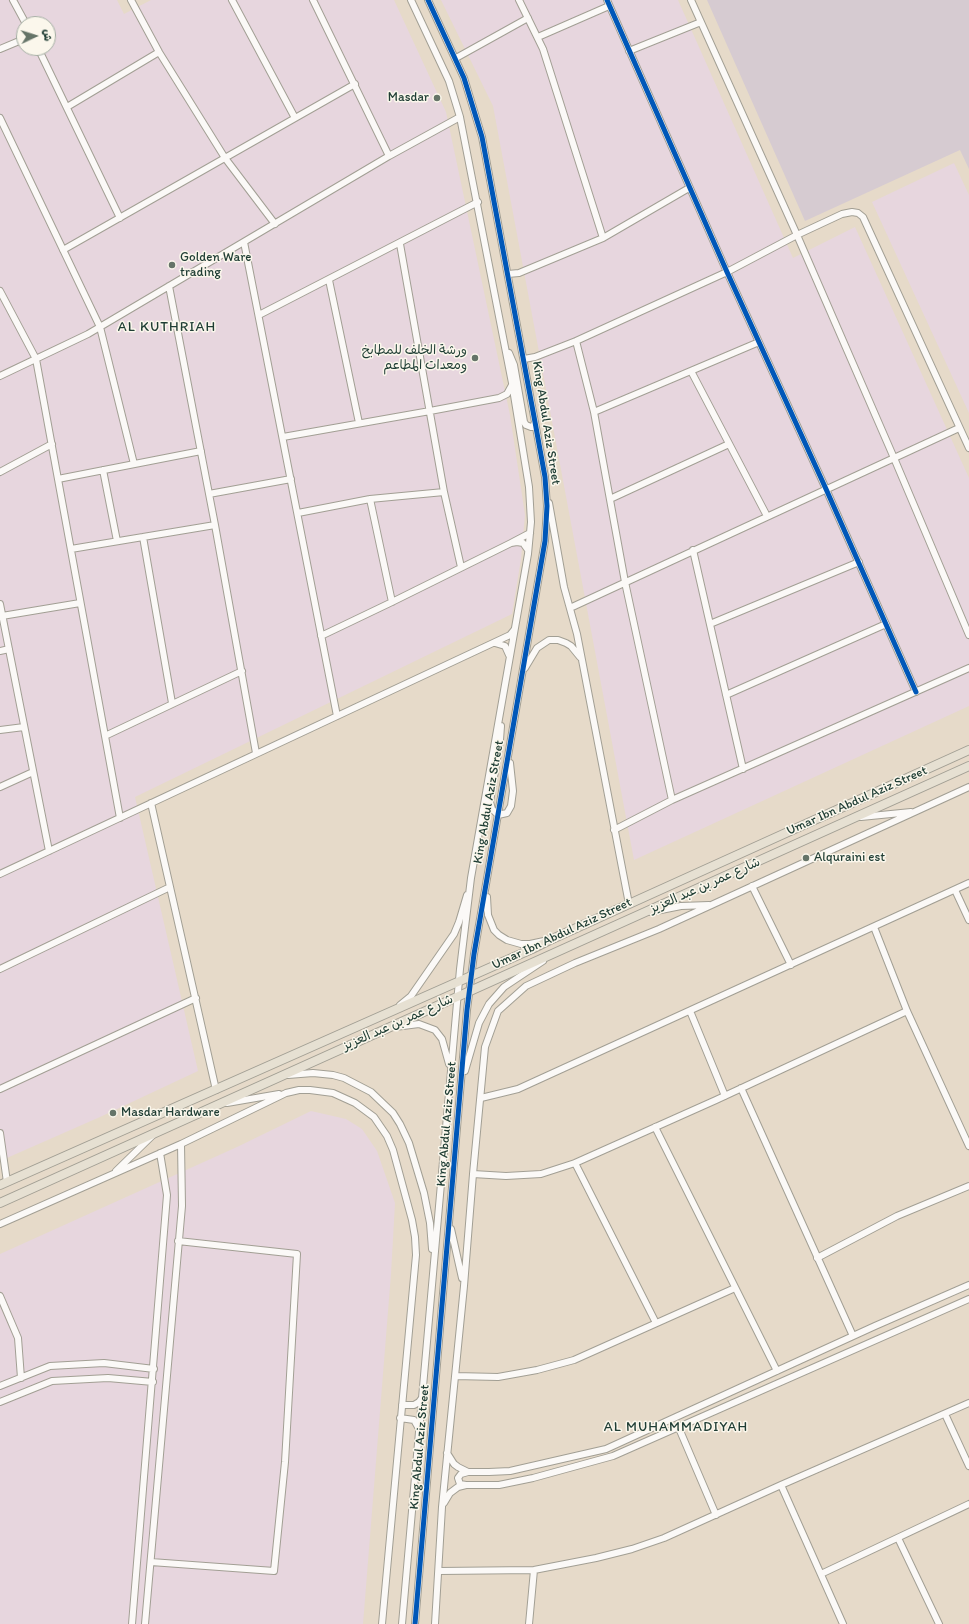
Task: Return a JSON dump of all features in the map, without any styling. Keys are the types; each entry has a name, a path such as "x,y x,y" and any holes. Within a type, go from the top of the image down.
{"main road":[{"name":"Umar Ibn Abdul Aziz Street","path":"3,1184 532,950 550,940 969,750"},
{"name":"شارع عمر بن عبد العزيز","path":"156,1132 969,766"},
{"path":"175,1124 191,1111 214,1101 217,1097 216,1090"},
{"path":"0,1203 156,1132"}],"street":[{"path":"13,0 22,16"},
{"path":"132,0 159,52 224,158 275,224"},
{"path":"232,0 295,118"},
{"path":"313,0 389,156"},
{"name":"King Abdul Aziz Street","path":"402,1624 450,1073 471,878 528,554 530,533 529,487 512,383 478,202 460,117 449,81 411,0"},
{"name":"King Abdul Aziz Street","path":"415,1624 471,976 545,542 547,506 545,477 482,137 471,97 456,58 428,0"},
{"path":"519,0 544,49 603,238"},
{"path":"691,0 797,235 969,635"},
{"path":"538,37 608,3 689,188 859,562 916,692"},
{"path":"456,58 528,18"},
{"path":"629,51 701,22"},
{"path":"0,49 16,42"},
{"path":"67,108 159,52"},
{"path":"42,56 120,218"},
{"path":"63,250 355,84"},
{"path":"0,376 100,327 389,156 460,117"},
{"path":"0,118 100,327 134,464"},
{"path":"508,274 519,274 603,238 689,188"},
{"path":"259,315 400,244 478,202"},
{"path":"524,360 576,341 727,272 797,235 842,214 852,212 858,213 863,217 969,448"},
{"path":"244,242 337,716"},
{"path":"400,244 444,492 461,567"},
{"path":"329,280 360,423"},
{"path":"169,286 215,525 256,753"},
{"path":"0,291 36,359 120,818"},
{"path":"576,341 594,412 625,582 672,800"},
{"path":"504,342 514,365 524,422 528,427 533,426 535,422"},
{"path":"594,412 759,342"},
{"path":"691,370 767,516"},
{"path":"283,437 430,412 502,396 510,391 512,383"},
{"path":"570,608 959,428"},
{"path":"0,472 52,444"},
{"path":"610,499 729,444"},
{"path":"58,478 201,451"},
{"path":"103,470 117,541"},
{"path":"545,477 564,587 581,659 629,904"},
{"path":"209,494 291,479"},
{"path":"298,513 370,499 444,492"},
{"path":"370,499 392,602"},
{"path":"71,549 215,525"},
{"path":"321,636 530,533"},
{"path":"143,537 172,704"},
{"path":"511,543 523,543 527,547 528,554"},
{"path":"693,550 743,769"},
{"path":"710,624 859,562"},
{"path":"2,616 80,603"},
{"path":"0,604 49,851"},
{"path":"726,695 886,624"},
{"path":"0,874 256,753 492,644 510,635 514,628"},
{"path":"523,672 537,648 549,640 558,640 566,643 571,646 581,659"},
{"path":"492,644 498,643 505,646 508,651 509,661"},
{"path":"0,651 9,649"},
{"path":"614,830 672,800 969,668"},
{"path":"105,736 242,671"},
{"path":"501,706 500,740 490,802 492,810 498,815 504,815 509,811 513,796 509,751"},
{"path":"0,730 24,727"},
{"path":"0,787 33,772"},
{"path":"435,1624 440,1572 442,1507 456,1376 485,1047 498,1011 526,986 575,963 712,905 969,787"},
{"path":"151,803 216,1090"},
{"path":"857,817 900,812 914,812"},
{"path":"394,1010 411,996 454,934 459,922 471,878"},
{"path":"481,1098 518,1090 969,883"},
{"path":"486,886 488,915 494,930 499,935 507,940 521,944 530,944 550,940"},
{"path":"752,886 791,965"},
{"path":"0,969 170,887"},
{"path":"955,890 969,920"},
{"path":"644,913 681,906 712,905"},
{"path":"874,927 907,1011 969,1146"},
{"path":"462,1080 480,1023 489,1004 504,987 557,951"},
{"path":"0,1089 196,998"},
{"path":"690,1011 725,1096"},
{"path":"473,1174 506,1176 541,1174 575,1163 725,1096 907,1011"},
{"path":"386,1029 413,1023 424,1025 435,1030 445,1046 450,1073"},
{"path":"278,1077 313,1073 333,1075 344,1078 371,1092 393,1113 409,1143 424,1193 430,1223 433,1266"},
{"path":"741,1088 853,1336"},
{"path":"217,1104 299,1090 322,1091 345,1098 364,1109 374,1118 387,1136 393,1150 412,1220 416,1255 382,1624"},
{"path":"0,1224 181,1144 286,1093"},
{"path":"655,1127 777,1371"},
{"path":"114,1173 156,1132"},
{"path":"0,1133 3,1184"},
{"path":"145,1624 182,1206 181,1144"},
{"path":"132,1624 153,1382 167,1195 160,1153"},
{"path":"575,1163 656,1324"},
{"path":"817,1258 897,1216 969,1186"},
{"path":"450,1222 464,1286"},
{"path":"151,1562 274,1571 285,1462 297,1254 178,1241"},
{"path":"969,1285 853,1336 606,1449 510,1471 468,1472 461,1474 458,1478 460,1484 499,1485 569,1469 613,1456 678,1426 969,1299"},
{"path":"456,1376 498,1377 537,1370 574,1360 735,1288"},
{"path":"0,1296 18,1338 21,1378"},
{"path":"0,1386 50,1366 104,1363 154,1369"},
{"path":"0,1402 52,1381 108,1378 153,1382"},
{"path":"402,1404 414,1405 422,1398"},
{"path":"440,1572 534,1570 596,1558 632,1549 664,1538 969,1403"},
{"path":"945,1414 969,1466"},
{"path":"400,1418 414,1420 418,1425 419,1430"},
{"path":"678,1426 716,1515"},
{"path":"447,1453 454,1464 468,1472"},
{"path":"442,1507 447,1497 454,1490 466,1485"},
{"path":"781,1485 843,1624"},
{"path":"821,1574 969,1504"},
{"path":"898,1538 939,1624"},
{"path":"530,1624 534,1570"}],"shaded area":[{"path":"0,0 117,0 124,14 151,0 394,0 446,112 510,415 525,515 521,559 512,614 135,797 198,1071 100,1117 0,1161"},
{"path":"441,0 678,0 793,258 855,227 969,478 969,706 634,860 493,106"},
{"path":"707,0 969,0 969,169 960,150 805,221"},
{"path":"954,163 969,195 969,413 872,202"},
{"path":"311,1111 346,1119 362,1129 377,1151 395,1203 391,1274 363,1624 0,1624 0,1254 237,1147"}],"cycle path":[{"path":"415,1624 467,1010 474,954 545,541 547,506 545,477 482,137 464,78 428,0"},
{"path":"607,0 727,272 826,489 916,692"}],"place":[{"name":"Masdar","path":"437,98"},
{"name":"Golden Ware trading","path":"172,265"},
{"name":"ورشة الخلف للمطابخ ومعدات المطاعم","path":"475,358"},
{"name":"Alquraini est","path":"806,858"},
{"name":"Masdar Hardware","path":"113,1113"}],"district":[{"name":"AL KUTHRIAH","path":"167,327"},
{"name":"AL MUHAMMADIYAH","path":"676,1427"}]}
